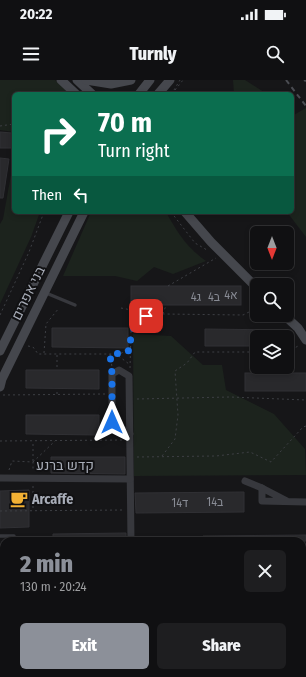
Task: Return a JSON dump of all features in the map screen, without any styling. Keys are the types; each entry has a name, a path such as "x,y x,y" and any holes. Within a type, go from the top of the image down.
{"main road":[{"path":"61,80 74,92"},
{"path":"77,80 90,92"},
{"path":"86,80 111,84 131,80"},
{"path":"141,92 150,80"},
{"path":"160,92 170,80"},
{"name":"בני אפרים","path":"0,351 68,214"},
{"name":"בני אפרים","path":"0,388 2,379 83,214"},
{"path":"187,214 211,242 250,281"},
{"path":"194,214 222,252"},
{"path":"292,322 298,328 305,341"}],"street":[{"path":"130,437 112,422 112,374 119,370 129,376 130,399 131,537"},
{"name":"קדש ברנע","path":"4,478 130,479"},
{"path":"245,481 288,501"},
{"path":"262,488 262,501 306,502"}],"lane":[{"path":"44,293 75,305"},
{"path":"0,536 14,536"}],"path":[{"path":"173,92 180,80"},
{"path":"173,92 183,80"},
{"path":"0,126 12,124"},
{"path":"0,315 29,252 43,214"},
{"path":"168,286 222,252"},
{"path":"163,314 166,305"},
{"path":"44,354 46,324 59,308"},
{"path":"122,308 142,312 146,316"},
{"path":"129,376 131,331 146,316 163,314 243,315 250,312"},
{"path":"294,348 305,341"},
{"path":"19,344 33,347 38,354 116,354 122,353 124,350 130,351"},
{"path":"162,456 175,439 178,414 175,371 187,363 195,352 250,352"},
{"path":"57,354 58,370"},
{"path":"110,354 112,374"},
{"path":"116,354 130,364"},
{"path":"57,388 57,395"},
{"path":"0,395 112,394"},
{"path":"130,399 230,396 306,400"},
{"path":"130,457 216,456 250,452 271,462 303,427 306,426"},
{"path":"0,441 130,437"},
{"path":"4,478 12,461 33,462 55,440"},
{"path":"33,441 33,511"},
{"path":"0,511 131,510"}],"shaded area":[{"path":"0,80 55,80 69,92 12,92 12,132 0,130"},
{"path":"233,80 245,80 264,92 234,92"},
{"path":"306,108 306,237 289,214 294,214 294,115"},
{"path":"12,169 12,214 39,214 31,237 0,304 0,224 3,219"},
{"path":"90,214 167,214 183,239 193,251 206,261 173,274 154,267 137,281 115,276 63,276"},
{"path":"133,334 171,336 203,365 222,365 226,390 274,414 305,449 306,475 134,476"}],"building":[{"path":"0,132 12,133 12,148 0,148"},
{"path":"0,158 9,159 3,198 0,198"},
{"path":"131,286 241,286 241,305 131,305"},
{"path":"52,328 128,328 128,348 52,347"},
{"path":"205,329 280,330 250,330 250,346 205,346"},
{"path":"26,370 99,370 99,389 26,388"},
{"path":"245,373 306,373 306,391 245,391"},
{"path":"26,415 99,415 99,435 26,434"},
{"path":"51,457 125,457 125,474 51,473"},
{"path":"29,490 29,527 0,528 0,491"},
{"path":"244,492 244,512 136,513 135,493"},
{"path":"126,533 126,537 53,537 53,534"},
{"path":"306,535 306,537 203,537"}],"railway":[{"path":"286,80 306,106"}],"place":[{"name":"Arcaffe","path":"19,499"}],"route":[{"path":"112,422 112,374 110,354 122,353 124,350 130,351 131,331 146,316"}]}
